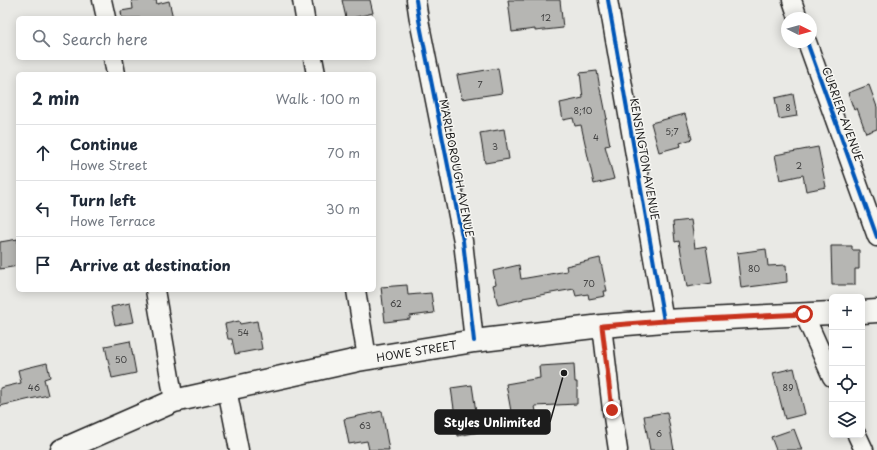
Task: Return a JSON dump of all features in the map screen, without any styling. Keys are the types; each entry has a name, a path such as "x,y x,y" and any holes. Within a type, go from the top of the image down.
{"main road":[{"path":"865,312 877,311"},
{"name":"HOWE STREET","path":"62,450 174,401 367,358 474,341 602,326 664,321 829,313"}],"street":[{"path":"102,0 106,16"},
{"path":"302,0 305,16"},
{"name":"MARLBOROUGH AVENUE","path":"416,0 462,241 474,341"},
{"name":"KENSINGTON AVENUE","path":"608,0 664,321"},
{"path":"792,0 796,12"},
{"name":"CURRIER AVENUE","path":"809,48 877,238"},
{"path":"113,60 116,72"},
{"path":"312,60 316,72"},
{"path":"155,292 174,401"},
{"path":"356,292 367,358"},
{"path":"804,314 829,370"},
{"path":"602,326 618,450"},
{"path":"227,389 238,450"},
{"path":"858,438 864,450"}],"building":[{"path":"132,0 156,0 157,4 169,1 173,16 122,16 121,11 133,9"},
{"path":"342,0 370,0 373,13 360,16 346,16"},
{"path":"508,0 560,0 563,28 512,32"},
{"path":"498,68 502,93 462,99 457,75"},
{"path":"597,71 607,119 605,119 610,145 605,146 614,179 594,184 581,125 575,126 573,118 563,120 560,103 583,98 580,73"},
{"path":"869,85 877,107 877,129 866,133 857,108 854,110 848,93"},
{"path":"793,94 797,116 779,119 775,98"},
{"path":"685,114 692,139 680,143 681,146 659,152 651,123"},
{"path":"504,129 509,159 485,163 480,133"},
{"path":"818,147 826,187 806,191 803,175 780,180 775,155"},
{"path":"691,220 695,248 706,246 712,283 687,287 679,241 675,242 673,222"},
{"path":"16,239 16,266 0,269 0,242"},
{"path":"831,246 852,246 852,250 859,250 859,269 855,269 855,285 832,285"},
{"path":"766,249 768,266 786,265 787,282 741,288 737,253"},
{"path":"600,258 607,291 604,291 605,296 589,299 588,294 576,296 574,289 523,298 498,305 493,285 496,284 493,271 519,265 521,279 567,271 566,266"},
{"path":"407,285 408,295 431,293 434,313 410,316 410,319 385,322 381,287"},
{"path":"130,303 134,322 115,325 111,307"},
{"path":"239,321 240,324 257,321 262,349 235,354 232,339 228,339 225,324"},
{"path":"130,341 136,373 112,378 105,346"},
{"path":"47,363 50,377 44,379 48,395 0,406 0,388 21,383 18,370"},
{"path":"574,364 575,382 577,382 577,404 535,406 537,418 513,422 506,384 540,378 539,366"},
{"path":"794,368 805,414 785,419 773,373"},
{"path":"472,385 479,432 458,436 451,388"},
{"path":"382,411 389,450 369,450 367,441 349,444 344,419"},
{"path":"667,412 674,450 650,450 644,416"},
{"path":"794,429 802,450 776,450 771,437"}],"cycle path":[{"path":"416,0 463,241 474,341"},
{"path":"608,0 664,321"},
{"path":"809,48 877,237"}],"place":[{"name":"Styles Unlimited","path":"564,373"}],"route":[{"path":"612,410 602,326 664,321 804,314"}]}
